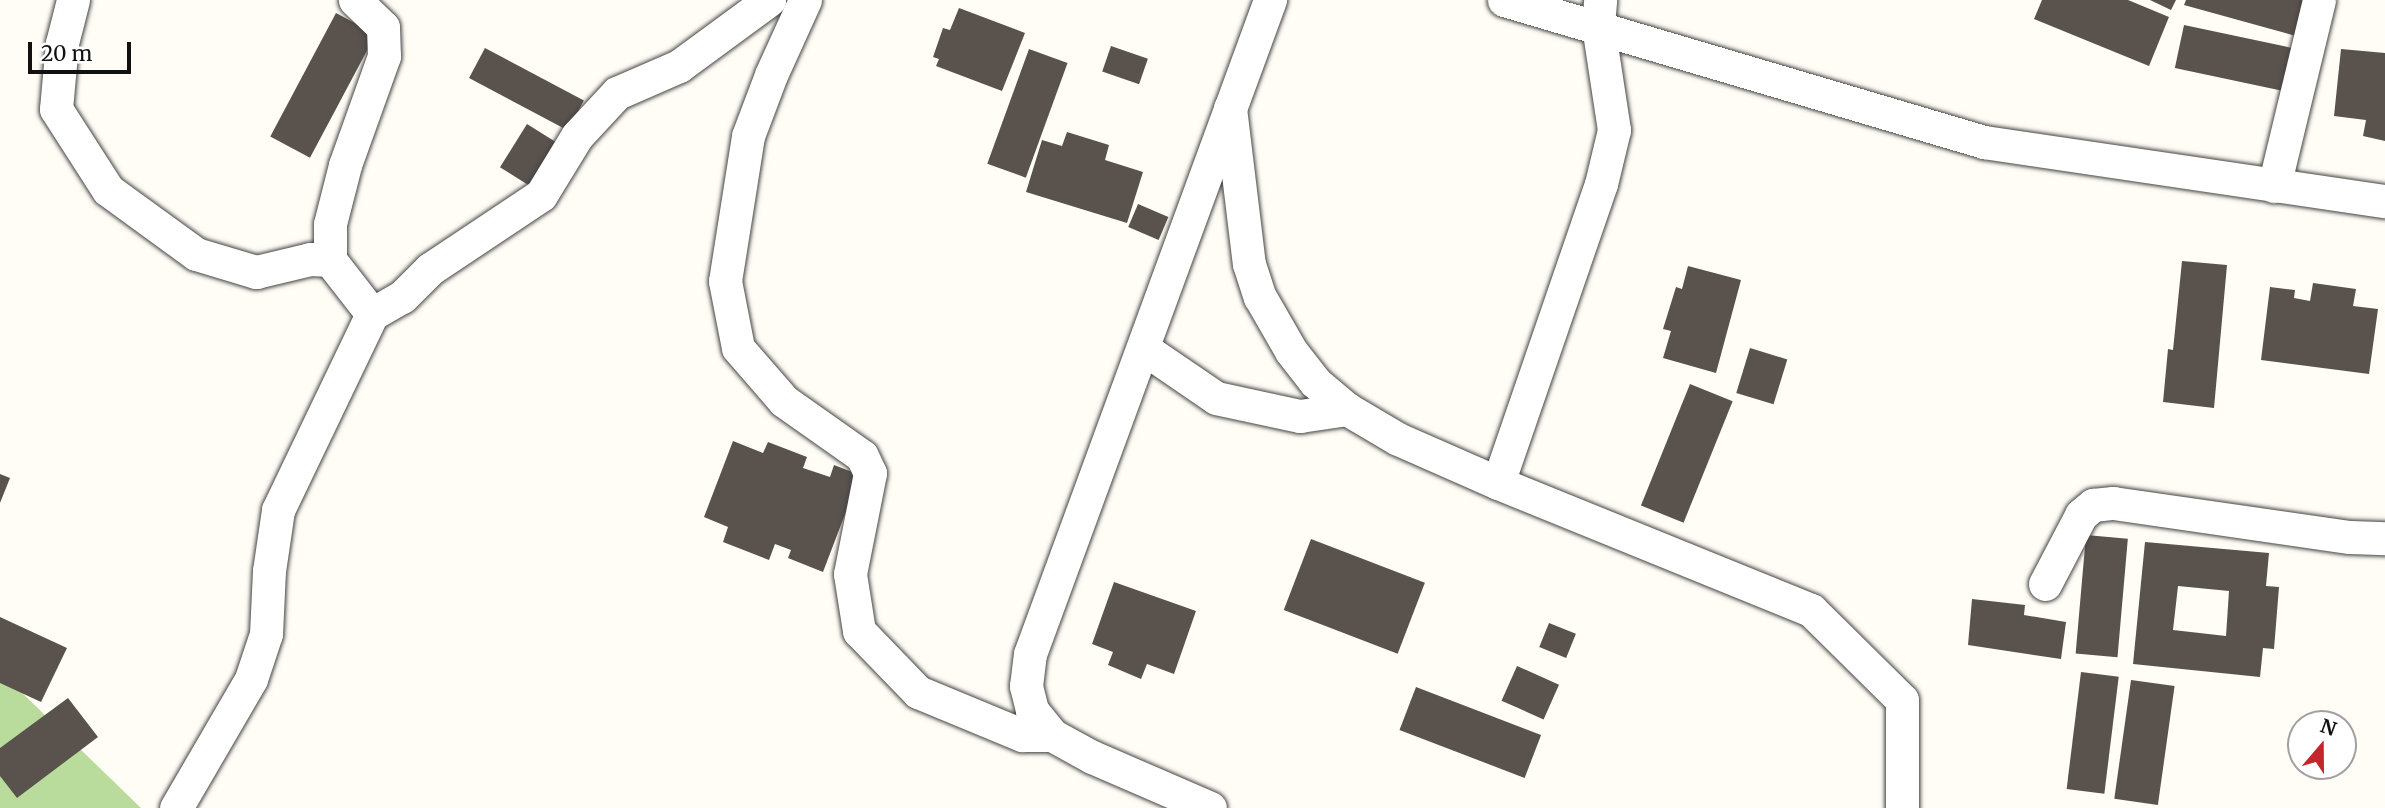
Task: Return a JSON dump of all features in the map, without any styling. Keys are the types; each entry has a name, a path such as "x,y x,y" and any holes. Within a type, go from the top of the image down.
{"street":[{"path":"73,0 62,43 56,109 108,190 196,254 256,272 310,259 330,260"},
{"path":"355,0 383,27 384,56 345,165 330,224 330,260 372,314"},
{"path":"176,808 251,679 266,634 269,571 278,510 372,314 402,297 430,269 541,195 577,136 617,93 679,66 769,0"},
{"path":"805,0 748,136 725,281 738,348 783,401 862,456 870,473 850,574 859,631 918,692 1022,735 1052,735"},
{"path":"1210,808 1092,757 1052,735 1032,710 1026,686 1030,654 1270,0"},
{"path":"1504,0 1599,13 1984,142 2385,201"},
{"path":"2274,186 2319,0"},
{"path":"1498,484 1601,184 1614,130 1599,13"},
{"path":"1230,108 1249,264 1260,297 1291,351 1315,382 1348,409 1398,439 1498,484 1811,610 1902,701 1902,808"},
{"path":"1143,348 1216,398 1300,416 1348,409"},
{"path":"2045,584 2081,515 2093,505 2113,503 2350,537 2385,538"}],"green space":[{"path":"0,665 17,688 141,808 0,808"}],"building":[{"path":"2042,0 2128,0 2169,17 2149,66 2034,19"},
{"path":"2150,0 2176,0 2171,10"},
{"path":"2186,0 2306,0 2296,36 2184,5"},
{"path":"959,8 1025,33 1002,91 936,66 939,59 933,57 943,28 950,30"},
{"path":"336,13 376,34 310,158 270,137"},
{"path":"2184,25 2298,49 2289,92 2175,68"},
{"path":"1111,46 1148,59 1139,84 1102,72"},
{"path":"485,48 584,101 568,131 469,78"},
{"path":"1029,49 1068,63 1026,178 987,164"},
{"path":"2341,49 2385,53 2385,141 2363,136 2366,120 2334,116"},
{"path":"527,124 561,145 534,188 500,167"},
{"path":"1067,132 1109,145 1105,160 1143,172 1127,223 1026,192 1042,140 1062,146"},
{"path":"1138,204 1168,217 1159,240 1128,227"},
{"path":"2182,261 2227,265 2214,408 2163,402 2168,349 2173,350"},
{"path":"1688,266 1741,280 1716,373 1663,358 1671,331 1663,329 1676,287 1682,289"},
{"path":"2313,283 2356,289 2353,306 2378,309 2369,374 2261,360 2270,287 2295,290 2294,298 2310,301"},
{"path":"1750,348 1787,359 1774,404 1736,393"},
{"path":"1690,384 1733,401 1684,523 1641,505"},
{"path":"733,441 763,453 768,442 807,457 803,468 830,477 834,465 860,475 823,572 788,558 791,550 775,544 769,560 723,542 728,527 704,517"},
{"path":"0,474 10,478 0,503"},
{"path":"2086,535 2128,539 2117,657 2076,654"},
{"path":"1311,539 1425,583 1398,654 1284,610"},
{"path":"2145,542 2269,553 2266,586 2279,587 2274,649 2263,648 2260,677 2133,664","holes":["2178,586 2229,591 2226,636 2173,630"]},
{"path":"1114,582 1196,611 1174,674 1147,664 1141,679 1108,665 1113,652 1092,644"},
{"path":"1972,599 2025,605 2024,615 2066,622 2061,659 1968,645"},
{"path":"0,617 67,648 41,702 0,683"},
{"path":"1549,623 1576,634 1566,658 1539,647"},
{"path":"1517,666 1559,685 1544,719 1502,701"},
{"path":"2081,672 2119,677 2104,794 2067,789"},
{"path":"2131,680 2175,686 2158,805 2114,799"},
{"path":"1416,687 1541,735 1525,778 1400,730"},
{"path":"68,698 98,737 17,798 0,776 0,748"}]}
